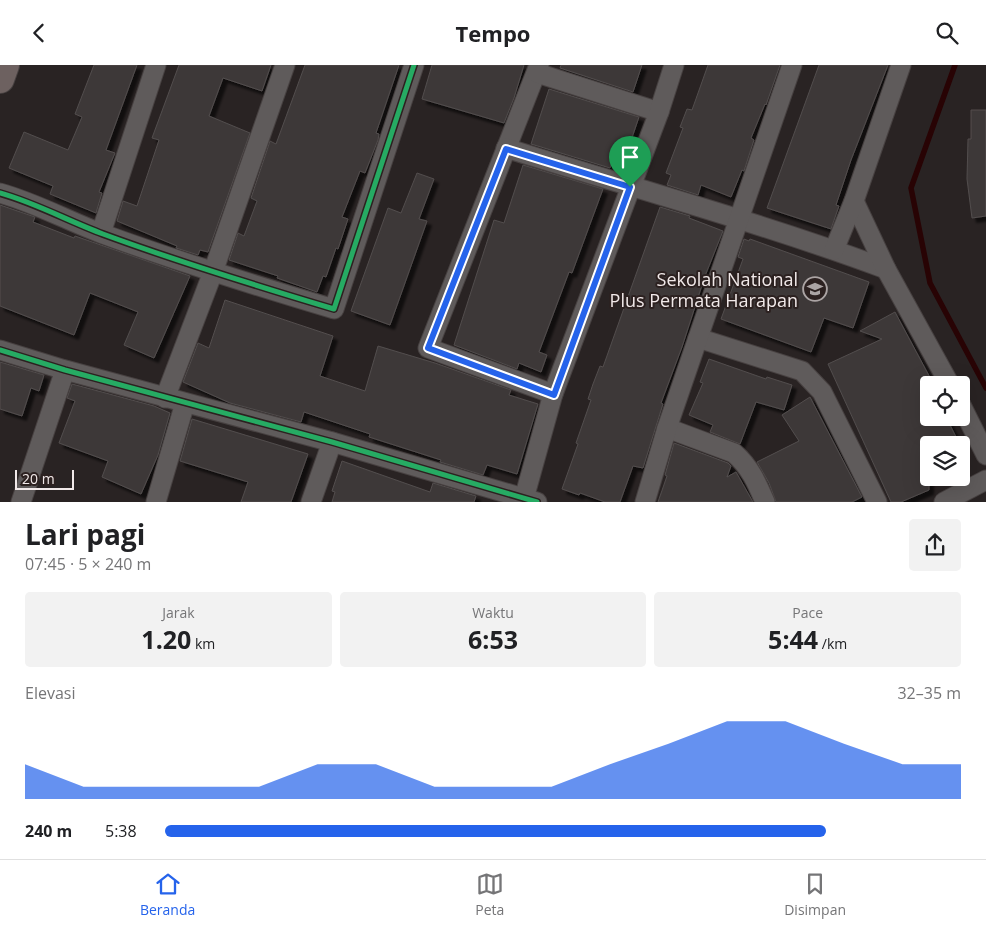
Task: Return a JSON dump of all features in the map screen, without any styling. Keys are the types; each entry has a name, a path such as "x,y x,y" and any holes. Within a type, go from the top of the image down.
{"main road":[{"path":"0,79 5,65"}],"street":[{"path":"101,233 156,65"},
{"path":"165,398 213,272 285,65"},
{"path":"0,193 16,197 101,233 213,272 334,309 414,65"},
{"path":"0,350 165,398 332,442 528,500 554,395 659,112 674,65"},
{"path":"645,501 667,428 792,65"},
{"path":"834,250 854,201 901,65"},
{"path":"554,395 428,348 538,69 659,112"},
{"path":"506,149 738,218 886,269"},
{"path":"854,201 886,269 945,376"},
{"path":"698,338 802,371 809,377 822,392 878,501"},
{"path":"21,501 65,370"},
{"path":"156,501 185,403"},
{"path":"970,423 986,455"},
{"path":"667,428 734,453 752,473 765,501"},
{"path":"312,501 332,442"},
{"path":"944,501 986,480"}],"building":[{"path":"94,65 137,65 106,150 115,153 99,192 102,193 96,213 50,194 53,186 9,168 24,132 68,150 82,117 75,114"},
{"path":"179,65 271,65 262,91 223,78 209,116 250,133 208,252 200,250 198,255 176,248 177,246 117,221 123,201 137,206 159,140 152,138"},
{"path":"305,65 399,65 376,133 379,134 378,140 365,173 360,171 342,217 348,219 338,249 336,248 326,277 323,276 317,292 277,278 278,276 229,260 238,233 244,236 257,201 251,198 270,141 276,144"},
{"path":"432,65 524,65 504,123 422,99"},
{"path":"561,65 642,65 633,92 560,68"},
{"path":"708,65 780,65 766,105 751,138 754,140 744,171 742,170 731,197 701,185 698,195 667,185 671,175 666,173 683,128 680,127 687,109 692,110"},
{"path":"819,65 888,65 851,160 836,205 839,206 831,229 767,208"},
{"path":"549,89 639,117 622,167 612,163 610,168 531,144"},
{"path":"971,110 986,110 986,216 972,218 967,179 968,139 971,139"},
{"path":"523,165 603,189 572,273 569,272 539,352 547,355 541,372 519,363 517,369 454,345 494,220 504,223"},
{"path":"417,173 434,179 419,219 427,221 390,325 351,311 388,208 401,213"},
{"path":"0,205 35,217 33,222 74,238 75,236 190,276 154,358 124,345 138,312 90,293 74,335 0,306"},
{"path":"660,207 690,216 689,218 723,231 705,276 682,347 661,403 663,404 643,468 633,466 620,502 605,502 562,489 591,400 588,399 593,384 600,366 603,367"},
{"path":"744,239 749,241 750,239 869,282 853,328 824,318 811,352 721,319 743,259 738,257"},
{"path":"225,300 333,336 320,376 365,391 378,346 435,363 511,390 509,395 538,404 517,474 487,465 483,475 440,462 441,460 369,437 370,434 304,412 301,422 230,403 183,382 198,343 209,348"},
{"path":"895,312 929,376 920,376 920,426 950,426 956,436 920,436 920,486 929,486 929,490 901,502 891,502 828,364 882,339 860,331"},
{"path":"709,359 766,379 767,377 792,385 784,410 756,402 740,444 710,432 713,425 689,415 703,383 700,382"},
{"path":"0,362 44,375 39,391 31,388 22,416 0,409"},
{"path":"72,384 154,406 170,413 158,455 141,494 102,477 108,461 59,443 75,401 67,398"},
{"path":"810,397 862,497 852,502 776,502 769,483 757,462 799,441 782,415"},
{"path":"192,419 308,454 291,502 241,502 248,482 180,461"},
{"path":"674,443 728,463 731,466 727,477 736,472 753,502 658,502 667,476 665,475"},
{"path":"342,461 430,492 433,483 476,496 474,502 332,502 335,492 332,491"}],"waterway":[{"path":"955,65 911,188 930,283 986,388"}],"cycle path":[{"path":"0,193 132,244 334,309 414,65"},
{"path":"0,350 65,370 332,442 537,502"}],"place":[{"name":"Sekolah National Plus Permata Harapan","path":"815,289"}],"route":[{"path":"506,149 630,187 554,395 428,348 506,149"}]}
